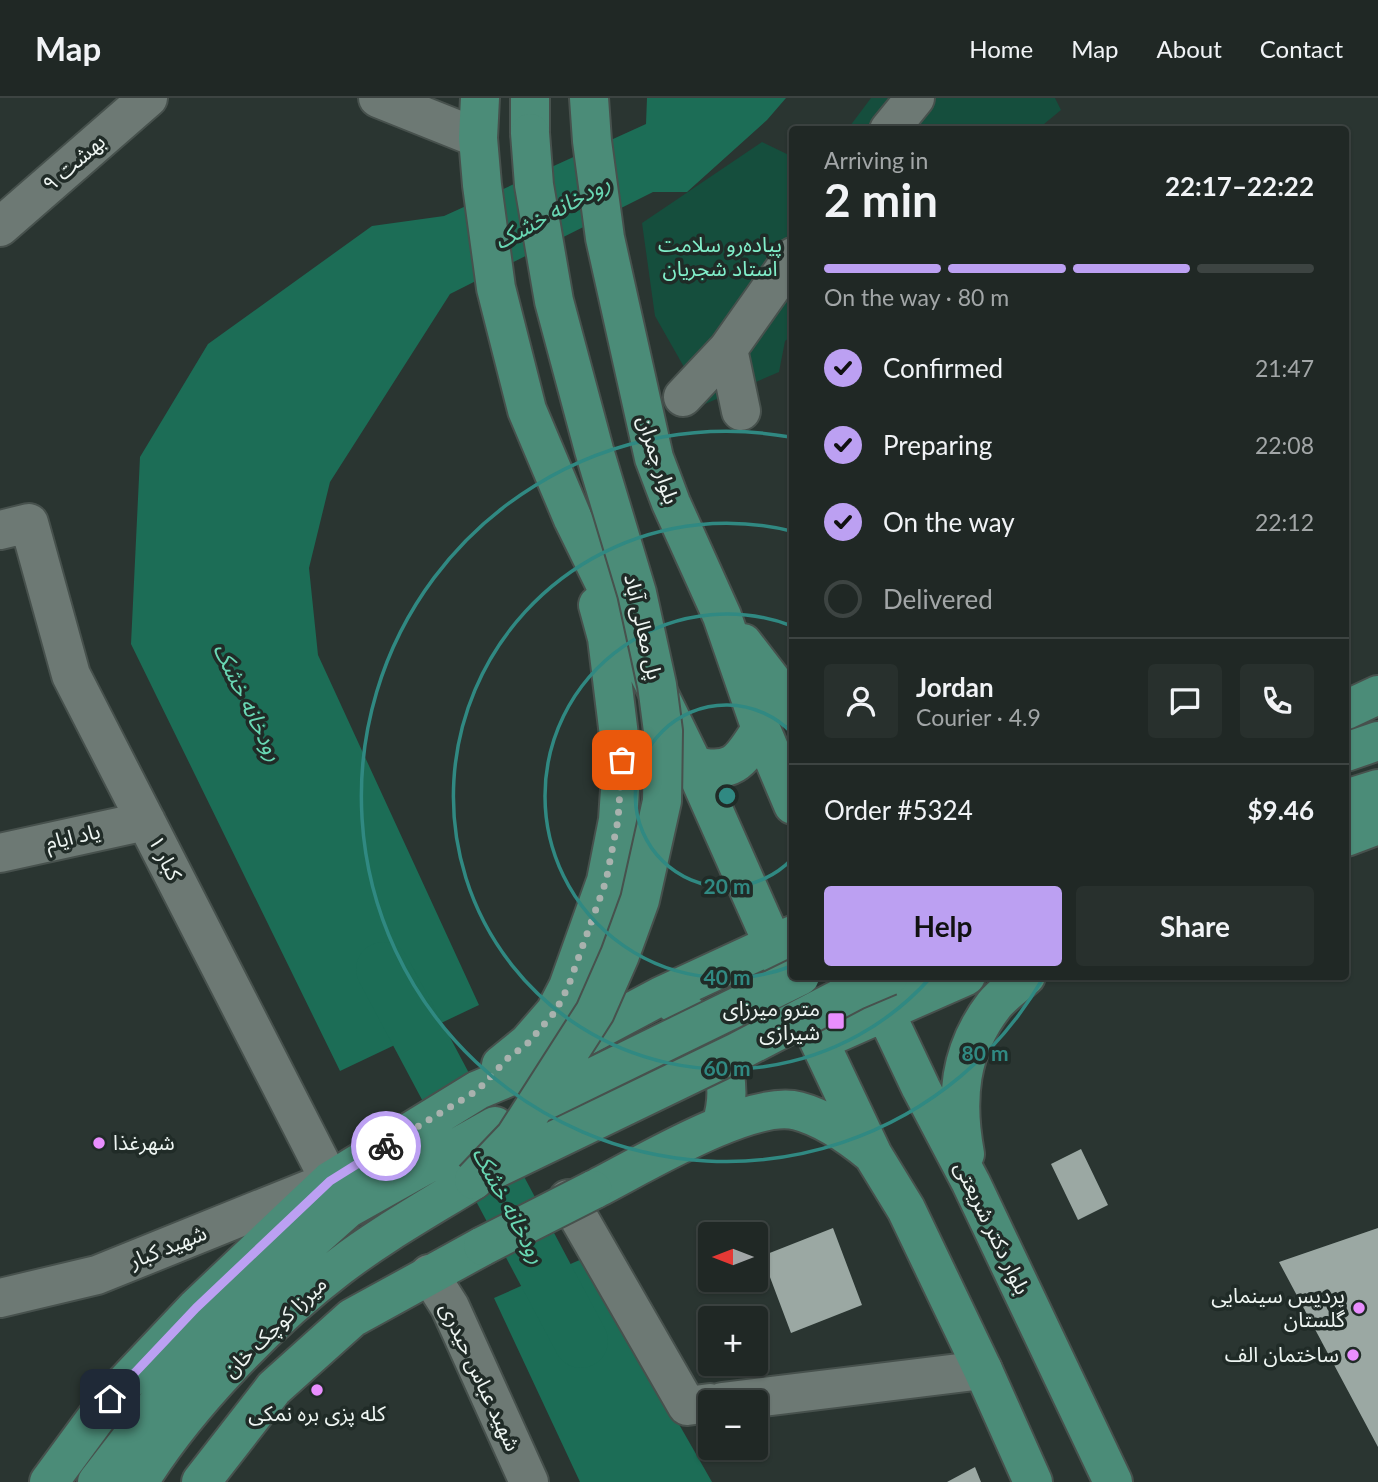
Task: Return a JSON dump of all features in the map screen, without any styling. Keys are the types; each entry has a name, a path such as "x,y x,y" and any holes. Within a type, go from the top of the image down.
{"main road":[{"path":"480,98 478,138 496,288 527,410 573,519 789,957"},
{"name":"بلوار چمران","path":"589,98 605,238 654,458 671,503 722,616 761,729 789,795"},
{"name":"پل معالی آباد","path":"474,1180 515,1137 595,1012 620,956 640,900 662,801 663,732 657,685 637,593 594,450 554,301 534,185 530,115"},
{"path":"498,1075 555,1012 568,987 606,881 618,820 622,760 607,638 573,519"},
{"path":"722,616 789,703"},
{"path":"1349,709 1378,695"},
{"path":"694,766 712,770 724,769 743,757 761,729"},
{"path":"1349,751 1378,741"},
{"path":"1349,798 1378,789"},
{"path":"1349,836 1378,825"},
{"path":"48,1482 110,1399 196,1308 330,1181 498,1075 783,940"},
{"path":"97,1482 192,1359 247,1298 347,1209 495,1126 792,980"},
{"path":"797,980 819,1041 873,1155 906,1209 1033,1482"},
{"name":"بلوار دکتر شریعتی","path":"871,980 887,995 971,1183 1113,1482"},
{"path":"819,1041 887,995 949,980"},
{"path":"971,1183 960,1116 960,1094 968,1048 994,1004 1021,980"},
{"path":"474,1180 737,1052 856,990 887,995"},
{"path":"661,996 688,1013 702,1027 724,1066 726,1109 721,1125"},
{"path":"201,1482 274,1388 352,1318 429,1274 733,1119 762,1112 797,1111 846,1133 873,1155"},
{"name":"میرزا کوچک خان","path":"139,1482 198,1403 296,1301 340,1266 474,1180"}],"street":[{"name":"۹ بهشت","path":"0,227 148,98"},
{"path":"378,98 478,138"},
{"path":"892,126 915,98"},
{"path":"683,397 728,349 789,263"},
{"path":"728,349 741,411"},
{"name":"۱ کبار","path":"14,526 71,676 330,1181"},
{"name":"یاد ایام","path":"0,853 146,821"},
{"name":"شهید کبار","path":"0,1298 97,1275 330,1181"},
{"path":"581,1195 687,1406 698,1405"},
{"name":"شهید عباس حیدری","path":"429,1274 450,1307 528,1482"},
{"path":"768,1396 983,1370"}],"green space":[{"path":"871,98 1055,98 1061,110 1042,126 850,126"},
{"name":"پیاده‌رو سلامت استاد شجریان","path":"762,142 789,155 789,338 785,341 779,372 705,404 655,316 642,223"}],"water":[{"path":"647,98 786,98 767,120 687,192 653,192 450,294 330,482 309,568 318,655 479,1005 340,1071 131,644 140,457 208,344 372,226 444,216 646,124"},
{"path":"584,1258 712,1482 580,1482 494,1298"}],"building":[{"path":"1081,1149 1108,1205 1078,1220 1051,1164"},
{"path":"833,1228 862,1305 791,1333 768,1272 768,1254"},
{"name":"ساختمان الف","path":"1378,1228 1378,1447 1279,1262"},
{"path":"975,1467 981,1482 947,1482"}],"waterway":[{"name":"رودخانه خشک","path":"383,969 581,1341"}],"way so far":[{"path":"386,1146 478,1090 507,1059 528,1043 555,1012 568,987 606,881 618,820 622,760"}],"place":[{"name":"مترو میرزای شیرازی","path":"836,1021"},
{"name":"شهرغذا","path":"99,1143"},
{"name":"پردیس سینمایی گلستان","path":"1359,1308"},
{"name":"ساختمان الف","path":"1353,1355"},
{"name":"کله پزی بره نمکی","path":"317,1390"}],"route":[{"path":"110,1399 196,1308 330,1181 386,1146"}]}
